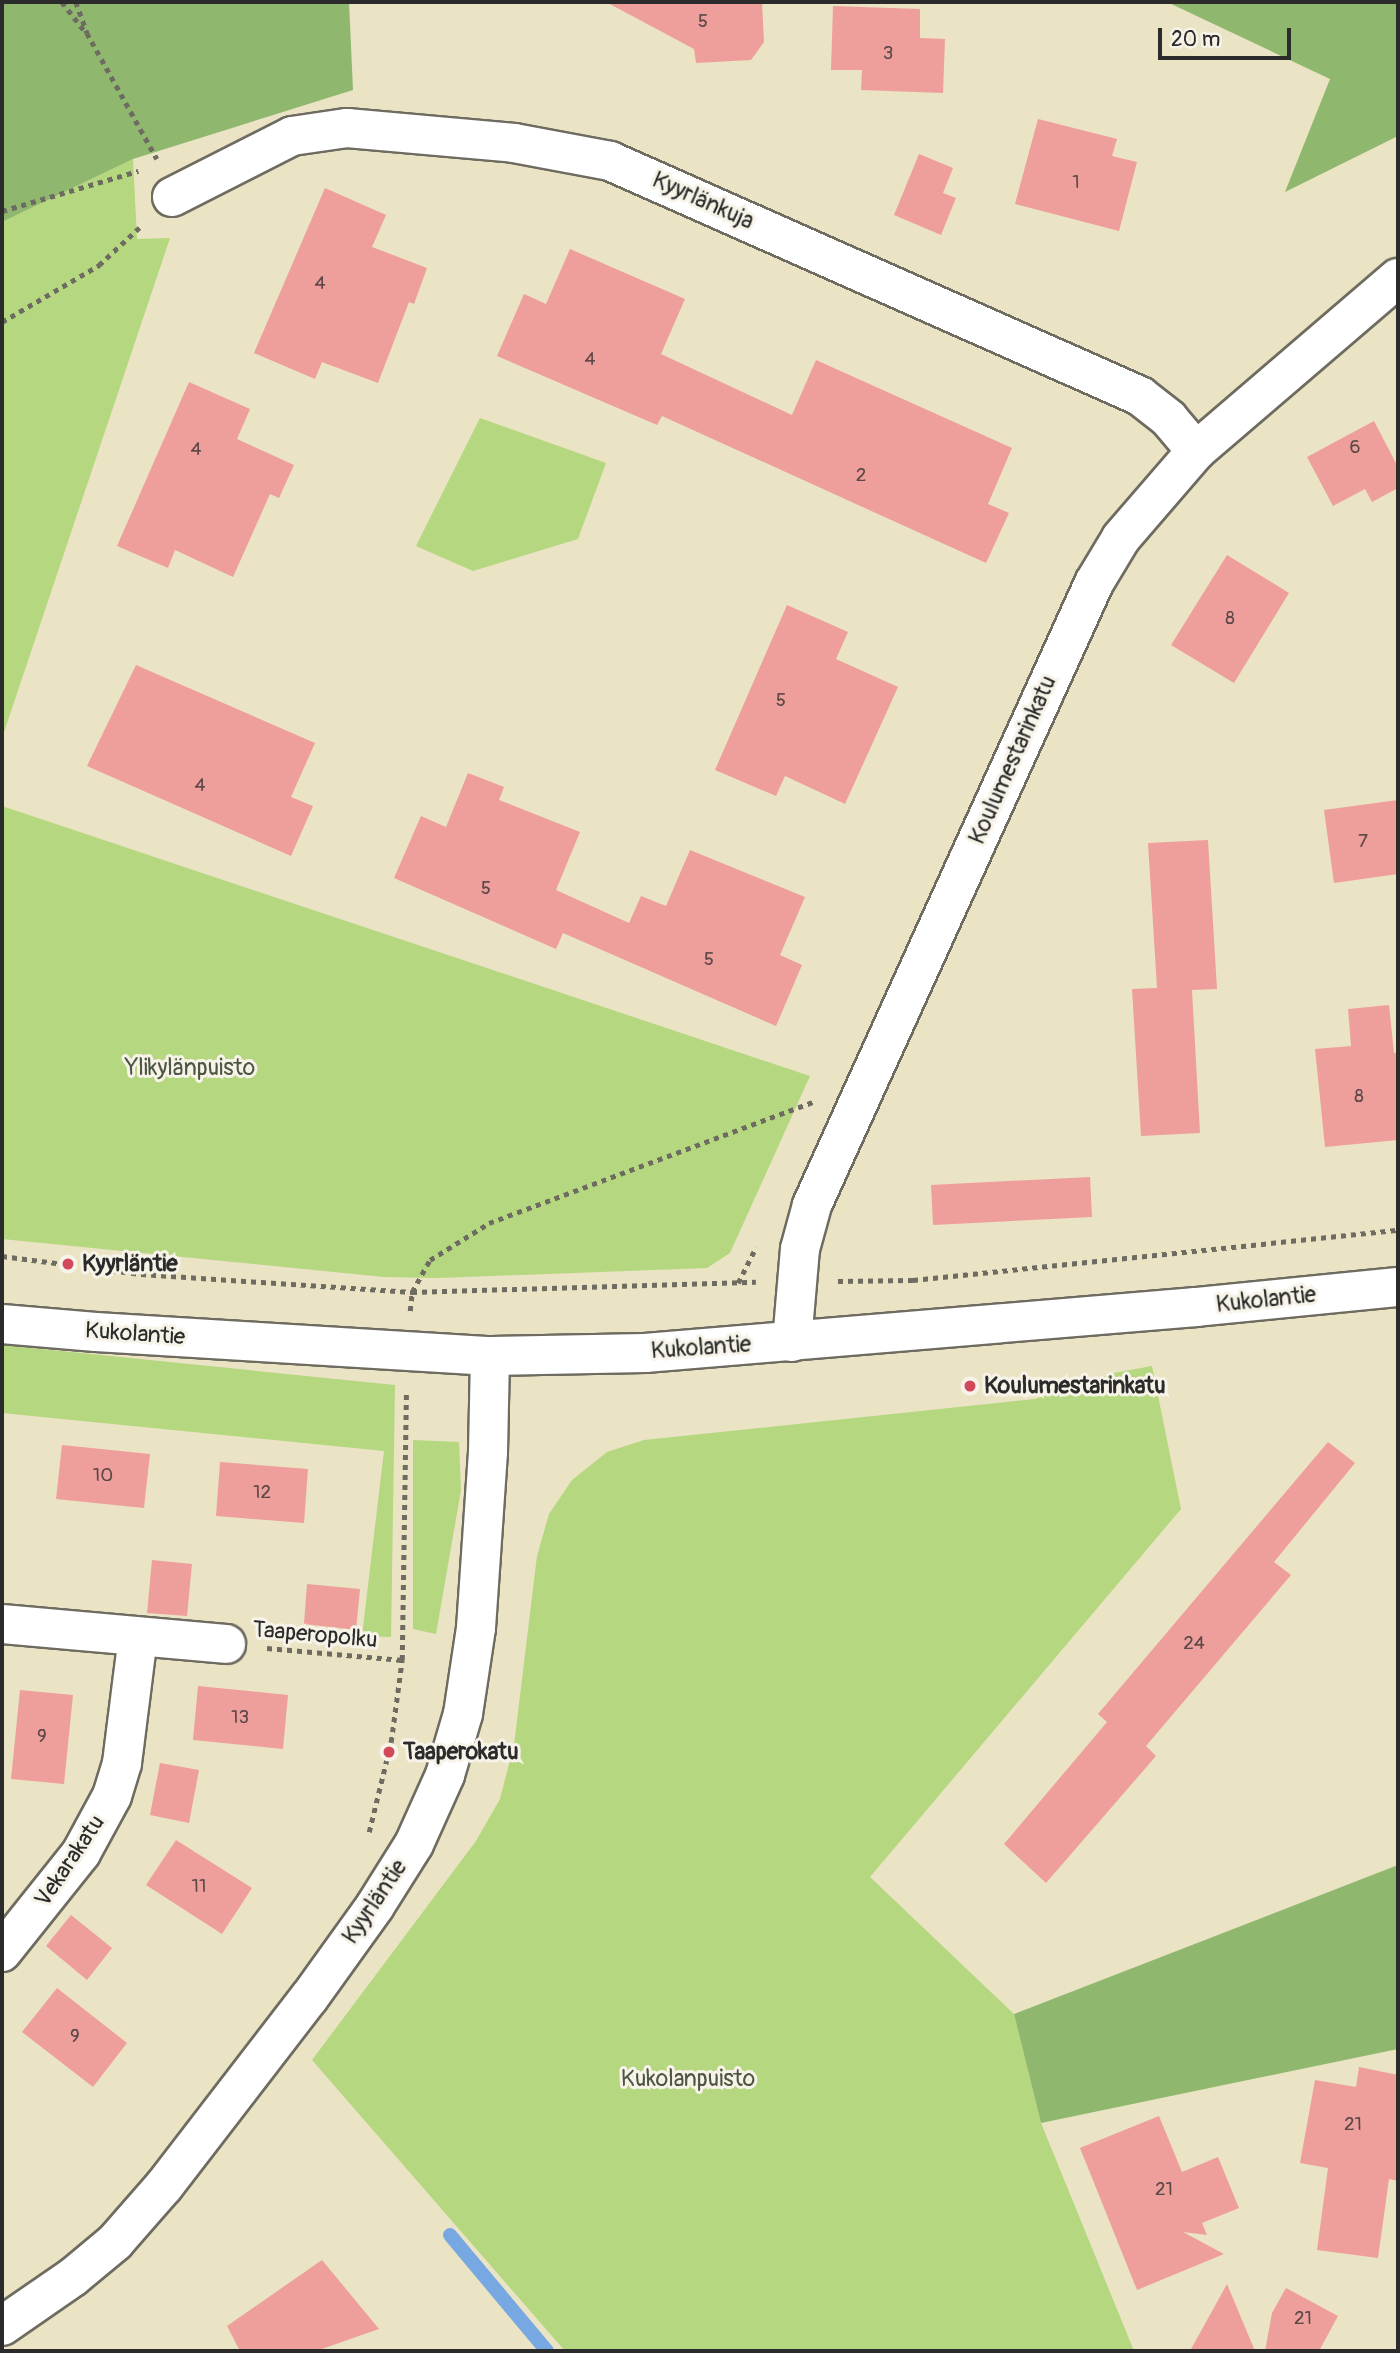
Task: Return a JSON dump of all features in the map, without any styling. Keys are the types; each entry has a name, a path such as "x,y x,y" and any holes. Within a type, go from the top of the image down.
{"street":[{"name":"Kyyrlänkuja","path":"166,181 292,136 346,128 514,143 610,161 1140,396 1169,419 1196,451"},
{"name":"Koulumestarinkatu","path":"792,1342 795,1280 800,1248 813,1205 1088,594 1121,538 1196,451 1398,278"},
{"name":"Kukolantie","path":"2,1324 490,1356 645,1353 1398,1287"},
{"name":"Kyyrläntie","path":"2,2326 73,2277 115,2242 164,2186 309,1998 375,1906 415,1844 445,1774 463,1714 476,1628 488,1452 490,1356"},
{"path":"2,1624 226,1644"},
{"name":"Vekarakatu","path":"2,1952 81,1853 112,1796 122,1763 138,1637"}],"path":[{"path":"62,2 87,33"},
{"path":"76,2 87,33 166,181"},
{"path":"2,211 166,181"},
{"path":"2,322 99,265 166,181"},
{"path":"368,1833 391,1742 402,1660 407,1351 412,1292 430,1260 489,1223 819,1100"},
{"path":"2,1256 141,1274 412,1292 795,1280 914,1280 1398,1230"},
{"name":"Taaperopolku","path":"226,1644 402,1660"}],"green space":[{"path":"2,2 349,2 353,90 133,159 2,222"},
{"path":"1167,2 1398,2 1398,136 1285,192 1330,79"},
{"path":"133,159 137,239 170,238 2,738 2,222"},
{"path":"480,418 606,463 578,539 473,571 416,546"},
{"name":"Ylikylänpuisto","path":"2,806 810,1076 730,1253 707,1268 438,1278 384,1277 2,1239"},
{"path":"2,1345 395,1385 391,1637 362,1636 384,1451 2,1413"},
{"name":"Kukolanpuisto","path":"1152,1366 1181,1509 870,1877 1014,2014 1041,2123 1134,2351 565,2351 312,2060 476,1841 500,1799 514,1745 537,1556 549,1514 572,1480 607,1452 644,1440 1035,1399 1114,1373"},
{"path":"413,1440 459,1442 461,1490 436,1634 413,1629"},
{"path":"1398,1865 1398,2049 1041,2123 1014,2014"}],"building":[{"path":"606,2 762,2 764,42 751,60 696,63 694,49"},
{"path":"833,6 920,9 920,38 945,39 943,93 861,90 862,70 831,70"},
{"path":"1038,119 1117,139 1112,156 1137,162 1119,231 1015,204"},
{"path":"919,154 953,168 943,193 956,198 941,235 894,215"},
{"path":"325,188 386,215 372,247 427,268 414,304 409,302 378,383 322,362 315,379 254,353"},
{"path":"570,249 685,299 661,354 792,415 816,360 1012,448 988,504 1009,513 986,563 662,416 657,425 497,356 524,294 546,304"},
{"path":"189,382 250,409 237,439 294,465 279,498 270,494 233,577 175,550 168,568 117,546"},
{"path":"1374,421 1398,467 1398,488 1372,502 1365,489 1333,506 1307,457"},
{"path":"1227,555 1289,593 1234,683 1171,645"},
{"path":"787,605 848,632 836,659 898,687 845,804 785,776 776,796 715,770"},
{"path":"136,665 315,743 291,797 313,806 291,856 87,766"},
{"path":"468,773 504,787 499,800 580,832 556,890 629,923 641,896 666,906 690,850 805,897 780,955 802,965 776,1026 563,933 556,949 394,878 421,816 446,827"},
{"path":"1398,800 1398,874 1334,883 1324,810"},
{"path":"1208,840 1217,989 1192,990 1200,1133 1141,1136 1132,989 1157,988 1148,843"},
{"path":"1389,1005 1394,1053 1398,1053 1398,1140 1325,1147 1315,1049 1351,1046 1348,1009"},
{"path":"1090,1177 1092,1217 933,1225 931,1185"},
{"path":"1328,1442 1355,1463 1274,1562 1291,1575 1146,1746 1156,1756 1046,1883 1004,1844 1107,1722 1098,1714"},
{"path":"62,1445 150,1454 144,1508 56,1499"},
{"path":"220,1462 308,1469 304,1523 216,1516"},
{"path":"152,1560 192,1564 187,1616 147,1613"},
{"path":"307,1584 360,1589 356,1630 304,1624"},
{"path":"198,1686 288,1695 283,1749 193,1740"},
{"path":"20,1690 73,1695 64,1784 11,1779"},
{"path":"160,1763 199,1770 189,1823 150,1815"},
{"path":"176,1840 252,1888 222,1934 146,1885"},
{"path":"71,1915 112,1948 87,1980 46,1946"},
{"path":"57,1988 127,2043 93,2087 22,2032"},
{"path":"1359,2067 1398,2075 1398,2181 1389,2179 1378,2258 1317,2250 1328,2168 1300,2163 1315,2080 1356,2087"},
{"path":"1159,2116 1182,2172 1218,2157 1239,2208 1202,2223 1207,2235 1183,2232 1224,2254 1137,2290 1080,2148"},
{"path":"322,2260 379,2329 316,2351 240,2351 227,2326"},
{"path":"1227,2284 1255,2351 1190,2351"},
{"path":"1286,2288 1338,2316 1319,2351 1265,2351 1272,2313"}],"waterway":[{"path":"450,2235 547,2351"}],"place":[{"name":"Kyyrläntie","path":"68,1264"},
{"name":"Koulumestarinkatu","path":"970,1386"},
{"name":"Taaperokatu","path":"389,1752"}]}
